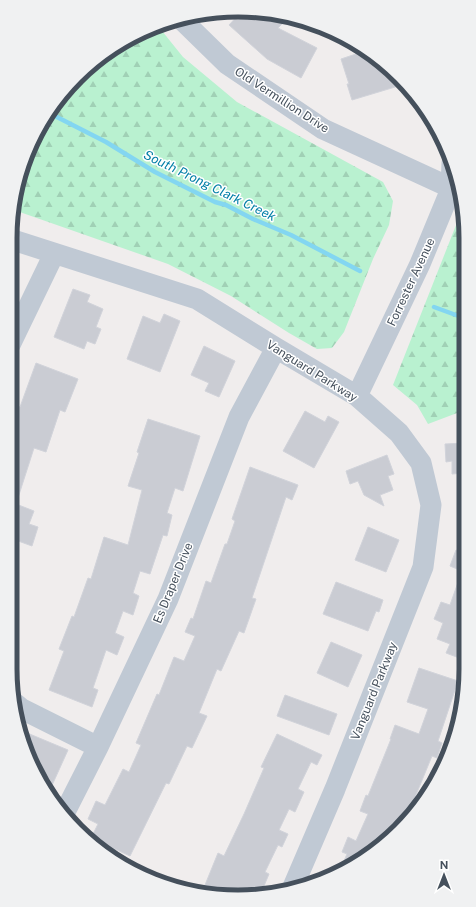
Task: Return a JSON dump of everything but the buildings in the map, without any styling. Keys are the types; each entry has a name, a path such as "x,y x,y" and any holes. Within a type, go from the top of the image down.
{"street":[{"name":"Old Vermillion Drive","path":"186,24 227,64 323,129 453,189"},
{"name":"Forrester Avenue","path":"357,396 454,192"},
{"name":"Vanguard Parkway","path":"17,241 197,299 357,396 398,433 421,463 431,505 423,567 335,789 295,882"},
{"path":"17,331 54,254"},
{"name":"Es Draper Drive","path":"67,809 98,747 168,599 239,417 276,348"},
{"path":"20,708 98,747"}],"green space":[{"path":"162,31 183,57 237,102 383,182 393,201 389,225 373,259 344,332 332,348 317,349 231,296 168,264 19,212 21,195 34,153 47,127 63,103 92,72 115,54 140,40"},
{"path":"458,219 459,412 428,424 417,405 393,385"}],"waterway":[{"name":"South Prong Clark Creek","path":"54,115 106,142 155,172 215,202 226,205 253,219 291,235 360,271"},
{"name":"South Prong Clark Creek","path":"434,307 459,316"}]}
